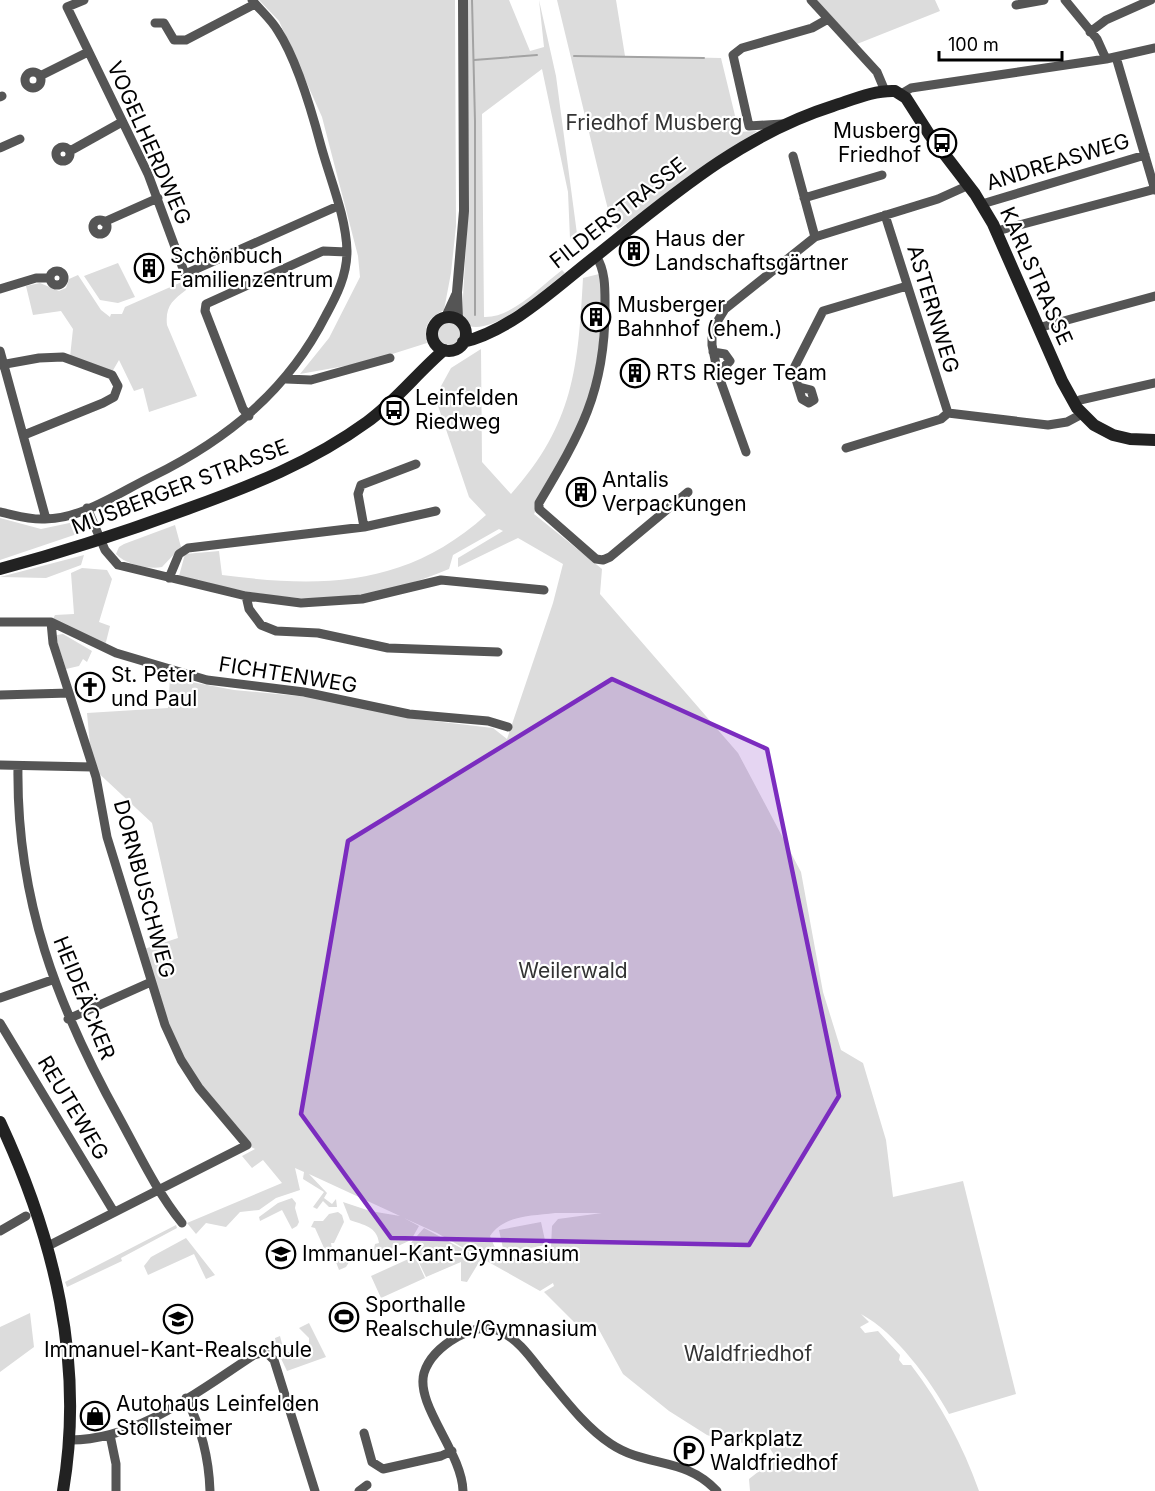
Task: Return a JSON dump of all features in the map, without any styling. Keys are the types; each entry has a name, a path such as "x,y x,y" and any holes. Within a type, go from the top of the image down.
{"main road":[{"name":"FILDERSTRASSE","path":"463,342 491,331 528,308 713,165 782,124 885,91 901,94"},
{"name":"KARLSTRASSE","path":"901,94 982,204 997,231 1066,390 1082,414 1094,425 1118,436 1155,440"},
{"path":"456,322 463,342 455,350 444,350 434,342 431,333 434,325 456,322 491,331"},
{"name":"MUSBERGER STRASSE","path":"418,374 434,342"},
{"name":"MUSBERGER STRASSE","path":"0,569 101,540 240,490 304,461 376,415 444,350"},
{"path":"0,1122 26,1179 48,1246 64,1332 70,1417 63,1491"}],"street":[{"name":"VOGELHERDWEG","path":"84,0 67,8 158,198 185,274 338,206"},
{"path":"456,322 464,211 463,0"},
{"path":"811,0 877,72 885,91"},
{"path":"1016,5 1044,0"},
{"path":"997,231 1155,189 1111,58 1065,0"},
{"path":"1090,32 1106,20 1151,0"},
{"path":"0,512 46,519 87,508 164,471 249,416 286,379 315,337 335,299 344,273 347,252 338,206 315,124 283,40 253,2 181,41 170,36 164,23 154,23"},
{"path":"782,124 749,126 733,56 742,48 812,27 828,19"},
{"name":"FILDERSTRASSE","path":"901,94 911,88 1111,58 1155,48"},
{"path":"40,76 88,52"},
{"path":"70,151 122,122"},
{"path":"0,148 20,139"},
{"name":"ANDREASWEG","path":"982,204 1145,154"},
{"path":"794,156 815,237"},
{"path":"804,198 882,175"},
{"path":"746,452 716,369 713,352 712,330 725,309 815,237 945,197 969,185"},
{"path":"104,222 158,198"},
{"name":"ASTERNWEG","path":"885,215 948,413"},
{"path":"249,416 243,410 201,313 206,304 323,251 347,252"},
{"path":"596,256 602,268 605,297 605,338 599,376 582,430 539,503 539,509 596,559 603,560 610,557 688,492"},
{"path":"0,289 36,278 49,278"},
{"path":"799,387 793,366 823,311 906,286"},
{"path":"1038,328 1155,296"},
{"path":"0,351 46,519"},
{"path":"713,352 725,354 730,361 724,367 716,369"},
{"path":"2,365 39,357 63,357 112,375 118,386 114,397 24,435"},
{"path":"286,379 311,380 390,358"},
{"path":"1080,400 1155,382"},
{"path":"846,448 941,418 948,413 1048,425 1067,422 1082,414"},
{"path":"364,527 358,494 361,485 416,464"},
{"path":"87,508 109,557 118,565 246,596 301,603 330,603 374,597 448,580 544,590"},
{"path":"169,578 179,554 188,548 364,527 436,511"},
{"path":"246,596 249,609 261,625 272,630 318,633 388,648 498,652"},
{"name":"FICHTENWEG","path":"0,622 51,622 116,653 190,676 304,692 409,714 488,721 508,727"},
{"name":"DORNBUSCHWEG","path":"51,622 53,643 93,767 107,837 151,982 171,1039 190,1075 219,1114 247,1145 158,1190"},
{"path":"0,695 69,693"},
{"path":"0,765 93,767"},
{"name":"HEIDEÄCKER","path":"18,766 18,816 25,875 37,931 52,980 68,1019 158,1190 182,1223"},
{"path":"0,998 52,980"},
{"path":"68,1019 151,982"},
{"name":"REUTEWEG","path":"0,1023 114,1212"},
{"path":"48,1246 158,1190"},
{"path":"0,1231 26,1216"},
{"path":"463,1491 462,1474 426,1399 423,1379 433,1356 465,1332 483,1329 497,1330 519,1344 599,1436 635,1455 685,1467 717,1491"},
{"path":"69,1440 89,1440 110,1435 186,1398 254,1355 266,1352 274,1360 315,1491"},
{"path":"186,1398 200,1432 210,1471 210,1491"},
{"path":"364,1433 372,1462 383,1469 441,1456 452,1451"},
{"path":"110,1435 116,1464 116,1491"}],"highlighted area":[{"path":"612,679 767,749 839,1096 749,1245 391,1238 301,1114 348,841"}],"green space":[{"path":"259,0 455,0 456,226 444,310 428,323 427,343 367,362 300,374 329,338 360,277 358,256 322,117 279,21"},
{"path":"466,0 509,0 530,51 544,47 539,0 556,76 577,234 570,239 568,192 542,69 482,114 484,317 495,316 515,307 562,270 565,273 506,317 480,327 469,326 462,314 469,193"},
{"name":"Friedhof Musberg","path":"557,0 616,0 625,56 721,58 739,132 757,131 618,229 610,217"},
{"path":"817,0 935,0 940,11 857,44"},
{"path":"118,263 135,297 118,303 100,300 84,276"},
{"name":"Weilerwald","path":"603,273 597,386 534,514 602,569 600,594 738,753 801,872 823,992 841,1050 863,1063 886,1140 893,1197 963,1181 1016,1394 949,1414 922,1372 887,1333 861,1314 869,1322 860,1327 865,1333 878,1331 900,1355 899,1360 903,1365 911,1365 922,1380 950,1426 979,1491 750,1491 749,1479 776,1458 767,1444 727,1442 707,1435 669,1411 623,1374 598,1328 595,1329 591,1324 579,1327 544,1292 554,1286 553,1283 540,1291 437,1233 404,1218 419,1226 411,1240 372,1258 375,1244 379,1243 378,1237 369,1227 350,1220 343,1202 370,1211 400,1216 309,1174 327,1193 324,1198 332,1204 336,1199 337,1207 329,1207 323,1201 317,1209 313,1207 324,1192 303,1179 304,1172 295,1168 300,1190 276,1198 259,1210 240,1212 226,1227 206,1223 196,1234 187,1223 282,1183 263,1160 252,1168 242,1156 255,1149 247,1145 181,1060 141,950 178,938 152,823 92,767 87,713 168,708 170,678 234,690 309,697 416,719 493,728 507,739 553,603 563,564 518,538 458,567 458,558 503,531 499,529 453,555 449,569 379,592 346,597 315,599 284,597 179,576 185,554 219,551 222,575 295,581 329,581 362,577 394,569 425,557 456,539 486,515 469,497 435,397 451,368 481,349 482,462 511,494 548,443 569,393 575,367 583,278","holes":["555,1213 602,1213 558,1219 552,1226 551,1247 515,1258 498,1255 490,1236 503,1224 528,1216"]},
{"path":"78,275 101,310 110,317 111,314 122,314 125,307 184,281 186,290 171,304 167,313 167,325 197,396 149,412 143,388 134,391 119,360 112,372 70,357 73,329 61,311 33,315 26,286 40,283 59,291 66,288 69,279"},
{"path":"448,322 456,326 460,334 456,342 448,346 440,342 436,334 440,326"},
{"path":"0,518 41,529 79,521 85,529 83,532 0,560"},
{"path":"175,525 181,547 162,567 151,568 138,565 125,561 116,554 119,547 124,544"},
{"path":"84,555 81,565 46,578 0,577"},
{"path":"82,568 107,570 112,579 99,622 110,626 105,646 53,619 55,615 74,614 71,573"},
{"path":"63,634 92,651 87,662 83,659 79,666 66,669 56,638 57,635"},
{"path":"292,1198 296,1203 299,1222 297,1226 292,1229 282,1210 260,1221 259,1217 278,1203"},
{"path":"338,1212 342,1215 344,1222 334,1243 331,1243 332,1249 337,1249 349,1262 346,1267 339,1270 334,1257 329,1259 315,1228 311,1227 314,1221 323,1221 329,1214"},
{"path":"541,1222 546,1245 504,1253 499,1230"},
{"path":"176,1225 177,1228 121,1258 122,1261 67,1287 65,1282"},
{"path":"424,1228 481,1259 467,1282 461,1281 461,1262 426,1277 410,1244"},
{"path":"186,1238 215,1275 206,1279 194,1254 148,1275 144,1266 151,1257"},
{"path":"415,1256 425,1278 381,1298 371,1276"},
{"path":"30,1313 34,1347 0,1372 0,1327"},
{"path":"309,1323 326,1357 287,1371 275,1346 275,1338 280,1336 284,1351 293,1353 297,1347 309,1345 309,1338 299,1328"}],"waterway":[{"path":"472,0 475,121 475,315"},
{"path":"474,60 537,55"},
{"path":"574,56 704,58"}],"place":[{"name":"Musberg Friedhof","path":"942,143"},
{"name":"Haus der Landschaftsgärtner","path":"634,251"},
{"name":"Schönbuch Familienzentrum","path":"149,268"},
{"name":"Musberger Bahnhof (ehem.)","path":"596,317"},
{"name":"RTS Rieger Team","path":"635,373"},
{"name":"Leinfelden Riedweg","path":"394,410"},
{"name":"Antalis Verpackungen","path":"581,492"},
{"name":"St. Peter und Paul","path":"90,687"},
{"name":"Immanuel-Kant-Gymnasium","path":"281,1254"},
{"name":"Sporthalle Realschule/Gymnasium","path":"344,1317"},
{"name":"Immanuel-Kant-Realschule","path":"178,1319"},
{"name":"Autohaus Leinfelden Stollsteimer","path":"95,1416"},
{"name":"Parkplatz Waldfriedhof","path":"689,1451"}],"park label":[{"name":"Waldfriedhof","path":"748,1354"}]}
